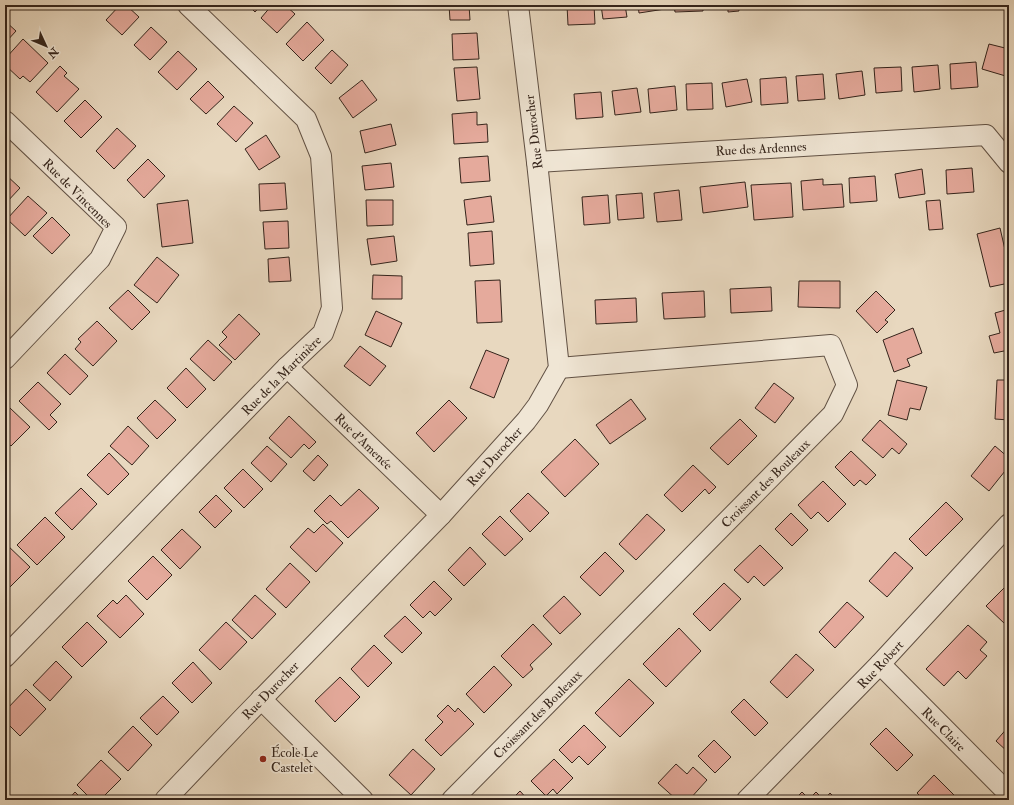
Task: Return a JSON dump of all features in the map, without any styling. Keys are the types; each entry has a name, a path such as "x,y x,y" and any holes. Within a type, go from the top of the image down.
{"street":[{"name":"Rue de la Martinière","path":"5,657 287,367 323,332 332,308 321,156 306,119 188,5"},
{"name":"Rue Durocher","path":"165,800 261,699 441,515 526,421 538,405 559,368 537,162 518,5"},
{"name":"Rue de Vincennes","path":"5,121 116,228 100,259 5,359"},
{"name":"Rue des Ardennes","path":"537,162 986,135 1009,163"},
{"name":"Croissant des Bouleaux","path":"452,800 833,414 847,385 831,345 559,368"},
{"name":"Rue d'Amenée","path":"287,367 441,515"},
{"name":"Rue Robert","path":"747,800 880,664 1009,524"},
{"name":"Rue Claire","path":"880,664 1009,794"},
{"path":"261,699 363,800"}],"building":[{"path":"120,5 126,5 139,17 122,35 106,20"},
{"path":"248,5 261,5 255,12"},
{"path":"272,5 285,5 295,14 277,33 261,18"},
{"path":"449,5 469,5 470,20 450,20"},
{"path":"567,5 594,5 595,24 568,25"},
{"path":"601,5 625,5 627,17 603,19"},
{"path":"638,5 664,5 665,9 639,13"},
{"path":"674,5 703,5 703,11 675,12"},
{"path":"728,5 738,5 739,11 728,12"},
{"path":"5,21 16,31 5,43"},
{"path":"307,22 324,40 303,61 286,44"},
{"path":"151,27 167,42 150,60 134,45"},
{"path":"477,33 479,59 453,60 452,34"},
{"path":"23,39 48,63 30,82 23,76 20,79 5,65 5,59"},
{"path":"989,44 1009,49 1009,77 982,69"},
{"path":"332,50 348,65 331,84 315,68"},
{"path":"178,51 197,69 177,90 158,72"},
{"path":"976,62 978,87 951,89 950,64"},
{"path":"938,65 940,89 914,92 912,67"},
{"path":"60,66 67,73 64,76 79,89 57,112 36,92"},
{"path":"477,67 480,99 457,101 454,68"},
{"path":"901,67 902,91 876,93 874,68"},
{"path":"862,71 865,95 839,99 836,74"},
{"path":"823,74 825,99 798,101 796,76"},
{"path":"786,77 788,103 761,105 760,79"},
{"path":"747,79 752,102 726,107 722,83"},
{"path":"362,80 377,100 353,118 339,98"},
{"path":"208,81 224,97 206,114 190,99"},
{"path":"712,83 713,109 687,110 686,84"},
{"path":"675,86 677,110 650,113 648,89"},
{"path":"637,88 641,112 615,115 612,91"},
{"path":"601,92 603,117 576,119 574,94"},
{"path":"85,100 102,117 81,138 64,121"},
{"path":"234,106 253,123 236,142 217,124"},
{"path":"477,112 477,125 487,124 488,142 454,144 452,114"},
{"path":"391,124 396,145 365,153 360,131"},
{"path":"117,128 136,146 114,169 96,151"},
{"path":"266,135 280,157 259,170 245,149"},
{"path":"488,156 490,181 461,183 459,158"},
{"path":"148,159 165,176 144,198 127,180"},
{"path":"391,163 394,187 365,190 362,166"},
{"path":"972,168 974,192 947,194 946,170"},
{"path":"922,169 925,194 899,198 895,174"},
{"path":"5,174 20,188 5,204"},
{"path":"875,176 877,201 850,203 849,178"},
{"path":"823,179 823,185 842,184 844,207 803,210 801,181"},
{"path":"745,182 748,207 703,213 700,187"},
{"path":"285,183 287,209 260,211 259,184"},
{"path":"791,183 793,217 754,220 751,185"},
{"path":"679,190 682,220 657,222 654,193"},
{"path":"642,193 644,218 618,220 616,195"},
{"path":"608,195 610,223 584,225 582,197"},
{"path":"28,196 47,213 25,236 7,219"},
{"path":"491,196 494,222 467,225 464,200"},
{"path":"188,200 193,243 162,247 157,204"},
{"path":"366,200 393,200 393,225 367,226"},
{"path":"940,200 943,229 929,230 926,201"},
{"path":"52,217 70,235 52,254 33,236"},
{"path":"288,221 289,248 265,249 263,222"},
{"path":"1000,228 1009,267 1009,283 990,287 977,234"},
{"path":"492,231 494,264 470,266 468,233"},
{"path":"394,236 397,261 371,265 367,239"},
{"path":"157,257 179,275 157,303 134,285"},
{"path":"289,257 291,281 269,282 268,259"},
{"path":"373,275 402,276 402,299 372,299"},
{"path":"500,280 502,322 477,323 475,281"},
{"path":"799,281 840,281 840,308 798,307"},
{"path":"771,287 772,311 731,313 730,289"},
{"path":"128,290 150,312 132,330 109,308"},
{"path":"704,291 705,317 664,319 662,293"},
{"path":"876,291 895,310 885,320 888,322 877,333 856,311"},
{"path":"636,298 637,322 596,324 595,300"},
{"path":"1009,309 1009,350 994,353 989,336 1000,333 995,313"},
{"path":"376,311 402,323 391,347 365,335"},
{"path":"239,314 260,334 235,360 219,345 227,337 222,332"},
{"path":"97,321 117,341 93,366 75,349 81,342 78,339"},
{"path":"913,328 922,353 907,359 910,366 894,372 883,340"},
{"path":"208,340 232,362 214,381 190,359"},
{"path":"360,346 386,366 370,386 344,366"},
{"path":"486,350 509,359 494,398 470,388"},
{"path":"65,354 88,376 70,395 47,373"},
{"path":"186,368 206,389 187,408 167,388"},
{"path":"897,380 927,387 920,410 910,408 907,420 888,415"},
{"path":"997,380 1009,380 1009,420 995,419"},
{"path":"38,382 61,404 50,415 57,422 49,430 19,401"},
{"path":"774,383 794,398 775,423 755,408"},
{"path":"631,399 646,419 610,444 596,425"},
{"path":"155,400 176,420 157,439 137,418"},
{"path":"449,400 467,418 434,452 416,433"},
{"path":"10,408 30,427 11,446 5,441 5,413"},
{"path":"289,416 316,442 309,449 304,444 291,458 269,438"},
{"path":"740,419 757,436 728,465 710,448"},
{"path":"880,420 907,444 899,454 892,448 883,458 862,440"},
{"path":"128,426 149,446 132,465 110,446"},
{"path":"575,439 599,464 565,497 541,472"},
{"path":"267,446 287,464 271,482 251,463"},
{"path":"995,446 1009,458 1009,466 989,491 971,476"},
{"path":"851,451 876,475 866,485 860,480 854,486 835,467"},
{"path":"109,453 129,474 108,495 87,475"},
{"path":"318,455 328,465 314,481 303,471"},
{"path":"693,465 716,487 709,494 705,489 682,512 664,495"},
{"path":"243,469 263,489 244,508 224,488"},
{"path":"823,481 846,504 828,522 818,512 811,519 798,505"},
{"path":"81,488 97,504 72,530 55,513"},
{"path":"359,489 379,508 348,538 331,521 327,524 314,511 330,495 341,506"},
{"path":"528,493 549,513 530,532 510,511"},
{"path":"216,495 232,511 215,528 199,512"},
{"path":"946,502 963,519 926,556 909,539"},
{"path":"791,513 808,530 792,546 775,529"},
{"path":"647,514 665,530 636,560 619,544"},
{"path":"500,516 523,539 505,556 482,534"},
{"path":"45,517 65,537 37,565 17,545"},
{"path":"323,524 343,543 316,572 290,547 308,528 314,533"},
{"path":"182,529 201,547 180,569 161,550"},
{"path":"5,543 30,567 5,592"},
{"path":"760,545 783,568 764,586 754,576 748,583 734,570"},
{"path":"470,547 486,564 464,586 448,570"},
{"path":"605,552 624,571 600,596 580,577"},
{"path":"895,552 913,568 887,597 869,581"},
{"path":"153,556 172,575 147,600 128,581"},
{"path":"290,563 310,582 286,608 266,589"},
{"path":"434,581 452,599 435,616 430,611 423,618 410,605"},
{"path":"724,583 741,599 710,631 693,614"},
{"path":"1009,583 1009,620 1005,624 986,606"},
{"path":"126,595 144,614 120,638 97,616 113,600 117,604"},
{"path":"255,595 276,614 252,639 232,620"},
{"path":"564,596 581,614 560,634 543,616"},
{"path":"847,602 864,617 835,648 819,632"},
{"path":"405,616 422,633 402,653 384,636"},
{"path":"87,622 107,642 82,667 62,647"},
{"path":"226,622 247,642 220,670 199,650"},
{"path":"533,624 552,644 530,665 533,669 523,678 501,656"},
{"path":"968,625 987,642 980,650 987,656 966,679 958,671 944,686 926,669"},
{"path":"679,628 701,651 666,687 643,664"},
{"path":"374,645 392,663 368,687 351,669"},
{"path":"796,654 814,670 787,698 770,682"},
{"path":"56,661 72,677 50,701 33,685"},
{"path":"193,662 212,683 192,703 172,683"},
{"path":"494,666 512,685 484,713 466,694"},
{"path":"340,677 360,697 335,722 315,701"},
{"path":"629,679 654,703 620,737 595,713"},
{"path":"26,689 46,709 20,736 5,721 5,711"},
{"path":"163,696 179,712 157,735 140,718"},
{"path":"744,699 768,723 755,736 731,712"},
{"path":"448,705 455,712 458,708 474,724 441,756 425,740 443,722 437,716"},
{"path":"584,725 606,747 588,765 579,756 572,763 559,750"},
{"path":"133,726 152,745 128,771 108,752"},
{"path":"1009,726 1009,753 996,741"},
{"path":"886,728 913,755 897,771 870,744"},
{"path":"714,740 731,757 715,773 698,756"},
{"path":"413,749 435,769 411,795 389,775"},
{"path":"554,759 573,778 557,794 553,789 546,796 531,781"},
{"path":"101,760 121,779 100,800 92,800 77,785"},
{"path":"676,764 687,774 693,767 707,780 689,800 677,800 658,783"},
{"path":"934,775 959,800 924,800 917,793"},
{"path":"520,791 528,800 511,800"},
{"path":"75,792 83,800 68,800"},
{"path":"802,792 809,799 816,792 824,800 794,800"},
{"path":"830,793 837,800 824,800"}],"place":[{"name":"École Le Castelet","path":"263,759"}]}
